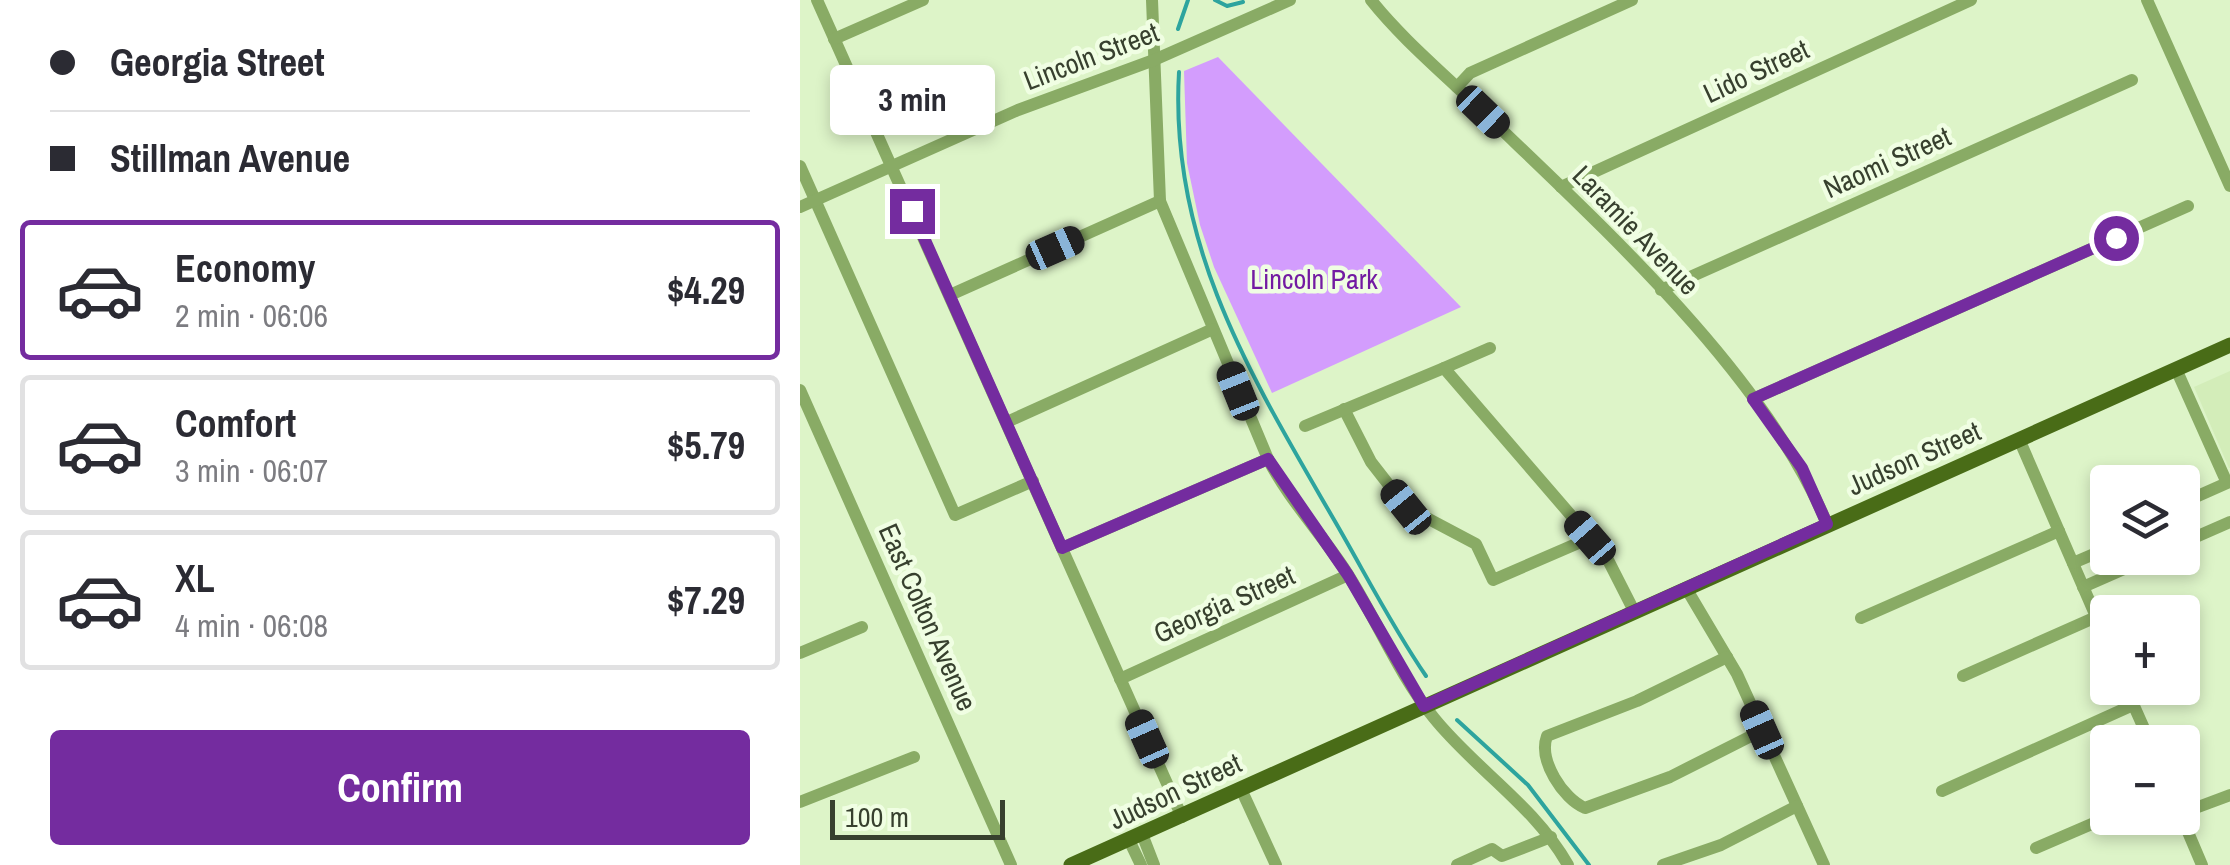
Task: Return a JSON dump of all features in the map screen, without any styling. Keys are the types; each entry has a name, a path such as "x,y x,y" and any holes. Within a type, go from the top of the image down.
{"main road":[{"name":"Judson Street","path":"1071,865 2230,345"}],"street":[{"path":"817,0 1182,817"},
{"path":"834,39 922,0"},
{"path":"1152,0 1160,201 1268,459 1348,575 1424,706 1551,837 1568,865"},
{"name":"Lincoln Street","path":"800,207 1018,110 1154,60 1290,0"},
{"name":"Laramie Avenue","path":"1371,0 1662,290 1753,399 1802,468 1827,524"},
{"path":"1457,86 1470,73 1632,0"},
{"name":"Lido Street","path":"1561,187 1956,3 1971,0"},
{"path":"2147,0 2230,186"},
{"name":"Naomi Street","path":"1662,290 2132,80"},
{"path":"800,166 955,515 1033,480"},
{"path":"950,295 1160,201"},
{"path":"1753,399 2188,206"},
{"path":"1007,422 1213,329"},
{"path":"1306,426 1490,348"},
{"path":"1444,368 1606,556 1634,611"},
{"path":"2176,369 2227,483 2200,495"},
{"name":"East Colton Avenue","path":"800,390 1010,865"},
{"path":"1344,409 1370,462 1406,507 1476,544 1493,580 1590,538"},
{"path":"2019,439 2090,603"},
{"path":"1062,548 1268,459"},
{"path":"2200,535 2230,522"},
{"path":"1861,618 2059,530"},
{"path":"2073,564 2090,556"},
{"name":"Georgia Street","path":"1120,678 1348,575"},
{"path":"2083,586 2109,575"},
{"path":"1686,588 1727,657 1824,865"},
{"path":"1963,676 2090,620"},
{"path":"800,654 862,627"},
{"path":"1727,657 1637,701 1547,736 1544,745 1552,774 1576,804 1586,808 1670,777 1762,730"},
{"path":"1942,791 2133,705 2142,725"},
{"path":"800,802 914,757"},
{"path":"1242,789 1276,865"},
{"path":"2200,808 2230,795"},
{"path":"1664,865 1721,845 1797,806"},
{"path":"2036,848 2090,825"},
{"path":"2190,835 2202,865"},
{"path":"1135,837 1141,865"},
{"path":"1135,837 1154,865"},
{"path":"1457,865 1492,849 1502,856 1551,837"}],"shaded area":[{"path":"2230,371 2230,468 2229,468 2194,387"}],"green space":[{"name":"Lincoln Park","path":"1218,57 1461,307 1272,393 1214,267 1187,163 1184,71"}],"waterway":[{"path":"1178,29 1188,0"},
{"path":"1215,0 1227,6 1243,2"},
{"path":"1179,72 1179,135 1187,194 1222,306 1273,413 1426,676"},
{"path":"1457,720 1528,785 1589,865"}],"route":[{"path":"912,211 1062,548 1268,459 1280,482 1348,575 1424,706 1827,524 1802,468 1753,399 2116,238"}]}
